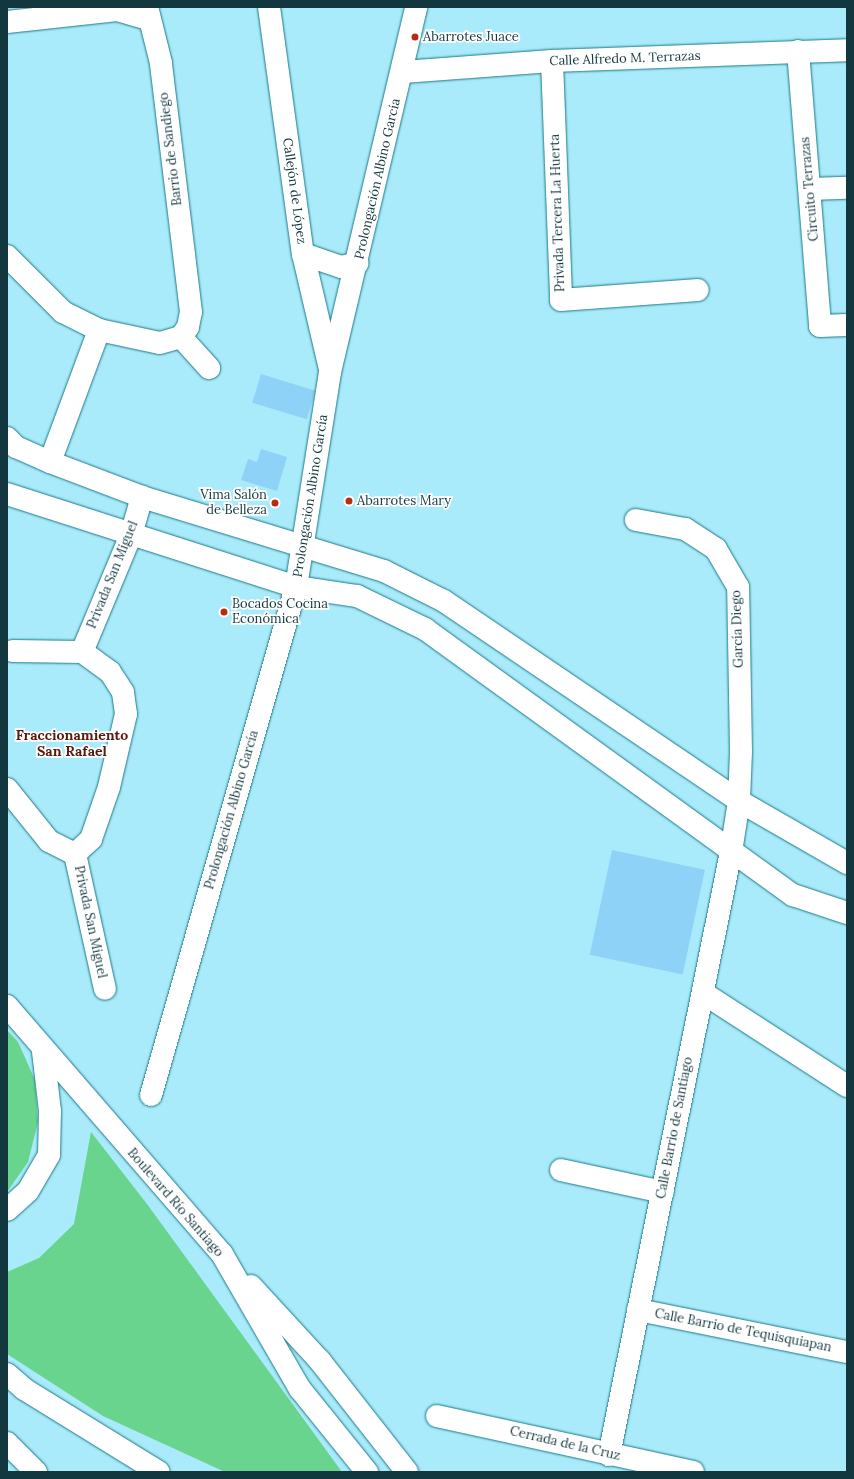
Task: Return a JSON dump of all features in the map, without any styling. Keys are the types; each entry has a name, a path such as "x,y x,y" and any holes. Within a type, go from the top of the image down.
{"street":[{"name":"Callejón de López","path":"269,7 302,254 330,372"},
{"name":"Prolongación Albino García","path":"151,1095 296,587 304,548 330,372 358,263 403,72 416,7"},
{"name":"Barrio de Sandiego","path":"7,22 117,10 147,13 161,63 191,312 188,327 181,337"},
{"name":"Calle Alfredo M. Terrazas","path":"403,72 552,62 847,50"},
{"name":"Circuito Terrazas","path":"798,51 820,326 847,325"},
{"name":"Privada Tercera La Huerta","path":"552,62 561,300 698,290"},
{"path":"810,189 847,188"},
{"path":"302,254 341,267 358,263"},
{"path":"7,256 63,312 99,330 160,343 181,337 209,368"},
{"path":"50,462 99,330"},
{"path":"7,438 16,447 50,462 142,497 304,548 384,571 444,601 739,801 847,863"},
{"path":"7,494 296,587 357,596 425,629 521,696 730,852 793,896 847,913"},
{"name":"Privada San Miguel","path":"76,854 91,839 109,787 126,714 123,692 110,672 82,652 131,535 142,497"},
{"name":"García Diego","path":"636,520 685,529 716,549 738,587 739,801"},
{"path":"9,651 82,652"},
{"name":"Privada San Miguel","path":"7,789 49,841 76,854"},
{"name":"Calle Barrio de Santiago","path":"609,1455 703,993 739,801"},
{"name":"Privada San Miguel","path":"76,854 105,989"},
{"path":"703,993 847,1086"},
{"name":"Boulevard Río Santiago","path":"7,1006 43,1051 222,1254 300,1390 367,1472"},
{"path":"7,1210 28,1191 49,1155 50,1111 43,1051"},
{"path":"561,1170 662,1192"},
{"path":"222,1254 320,1361 407,1472"},
{"name":"Calle Barrio de Tequisquiapan","path":"638,1310 847,1352"},
{"path":"7,1374 24,1389 158,1472"},
{"name":"Cerrada de la Cruz","path":"437,1416 609,1455 693,1472"},
{"path":"7,1443 36,1472"}],"green space":[{"path":"7,1030 18,1042 35,1080 38,1122 28,1162 7,1192"},
{"path":"91,1132 147,1204 342,1472 225,1472 103,1416 7,1354 7,1272 39,1258 74,1224"}],"building":[{"path":"261,374 316,391 307,419 252,403"},
{"path":"261,449 287,457 277,491 241,480 248,459 257,462"},
{"path":"612,850 705,870 683,974 590,955"}],"place":[{"name":"Abarrotes Juace","path":"415,37"},
{"name":"Abarrotes Mary","path":"349,501"},
{"name":"Vima Salón de Belleza","path":"275,503"},
{"name":"Bocados Cocina Económica","path":"224,612"}],"district":[{"name":"Fraccionamiento San Rafael","path":"72,744"}]}
